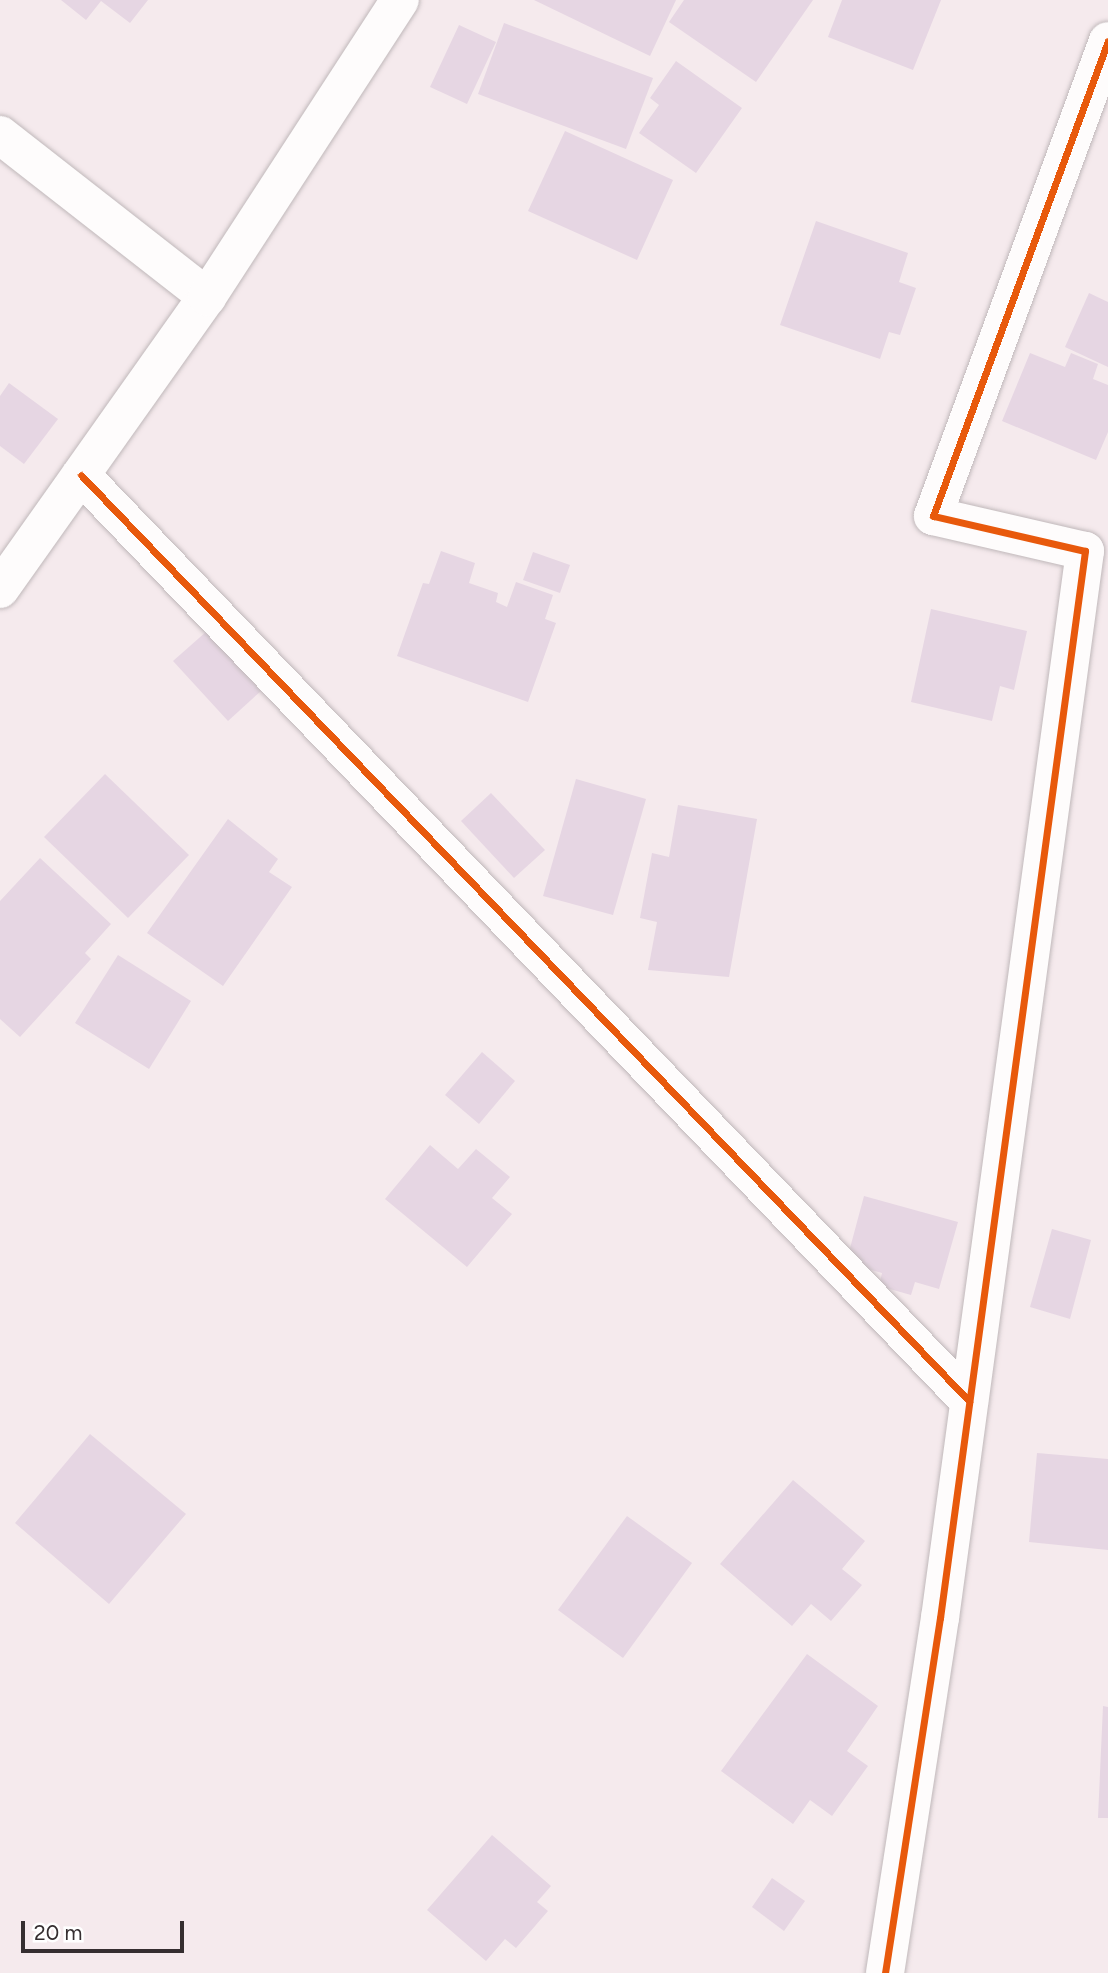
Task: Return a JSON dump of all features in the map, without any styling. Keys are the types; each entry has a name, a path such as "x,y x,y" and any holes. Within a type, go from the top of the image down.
{"street":[{"path":"0,589 207,297 400,0"},
{"path":"896,1971 969,1401 1096,551 933,516 1108,41"},
{"path":"0,135 207,297"},
{"path":"81,475 969,1401"}],"building":[{"path":"61,0 148,0 130,23 101,1 86,20"},
{"path":"534,0 676,0 650,56"},
{"path":"684,0 813,0 756,82 669,22"},
{"path":"842,0 941,0 913,70 828,37"},
{"path":"504,23 653,78 626,149 478,94"},
{"path":"459,25 496,42 467,104 430,87"},
{"path":"676,61 742,108 696,173 639,133 659,105 650,98"},
{"path":"565,131 673,180 637,260 528,211"},
{"path":"816,221 908,253 899,282 916,288 900,335 889,332 880,359 780,325"},
{"path":"1089,293 1108,302 1108,367 1065,347"},
{"path":"1030,353 1065,367 1071,353 1098,364 1093,379 1108,385 1108,432 1096,460 1002,421"},
{"path":"9,383 58,419 24,464 0,446 0,396"},
{"path":"441,551 475,563 469,583 498,593 496,602 507,607 516,582 553,595 545,619 556,623 528,702 397,656 423,583 429,584"},
{"path":"533,552 570,565 560,593 523,580"},
{"path":"931,609 1027,631 1014,690 1000,686 992,721 911,702"},
{"path":"207,631 261,691 228,721 173,661"},
{"path":"105,774 189,855 128,918 44,837"},
{"path":"576,779 646,799 613,915 543,896"},
{"path":"491,793 545,850 514,878 461,821"},
{"path":"678,805 757,819 729,977 648,970 657,922 640,918 652,853 669,857"},
{"path":"228,819 278,859 269,872 292,887 223,986 147,933"},
{"path":"40,858 111,924 85,953 91,959 20,1037 0,1019 0,901"},
{"path":"118,955 191,1001 149,1069 75,1023"},
{"path":"482,1052 515,1081 479,1124 445,1095"},
{"path":"430,1145 458,1169 476,1149 510,1177 492,1198 512,1214 467,1267 385,1199"},
{"path":"864,1196 958,1222 939,1289 915,1282 911,1295 879,1286 882,1273 846,1263"},
{"path":"1052,1229 1091,1240 1070,1319 1030,1307"},
{"path":"90,1434 186,1514 109,1604 15,1523"},
{"path":"1037,1453 1108,1459 1108,1550 1029,1542"},
{"path":"793,1480 865,1541 842,1569 862,1585 831,1621 811,1604 792,1626 720,1564"},
{"path":"627,1516 692,1563 623,1658 558,1610"},
{"path":"807,1654 878,1706 847,1751 868,1766 832,1816 810,1800 793,1824 721,1771"},
{"path":"1103,1706 1108,1707 1108,1818 1098,1818"},
{"path":"492,1835 551,1886 537,1902 548,1911 516,1948 505,1939 486,1961 427,1910"},
{"path":"772,1878 805,1901 784,1931 752,1907"}],"cycle path":[{"path":"885,1973 940,1618 1085,551 933,516 1108,41"},
{"path":"81,475 969,1401"}]}
